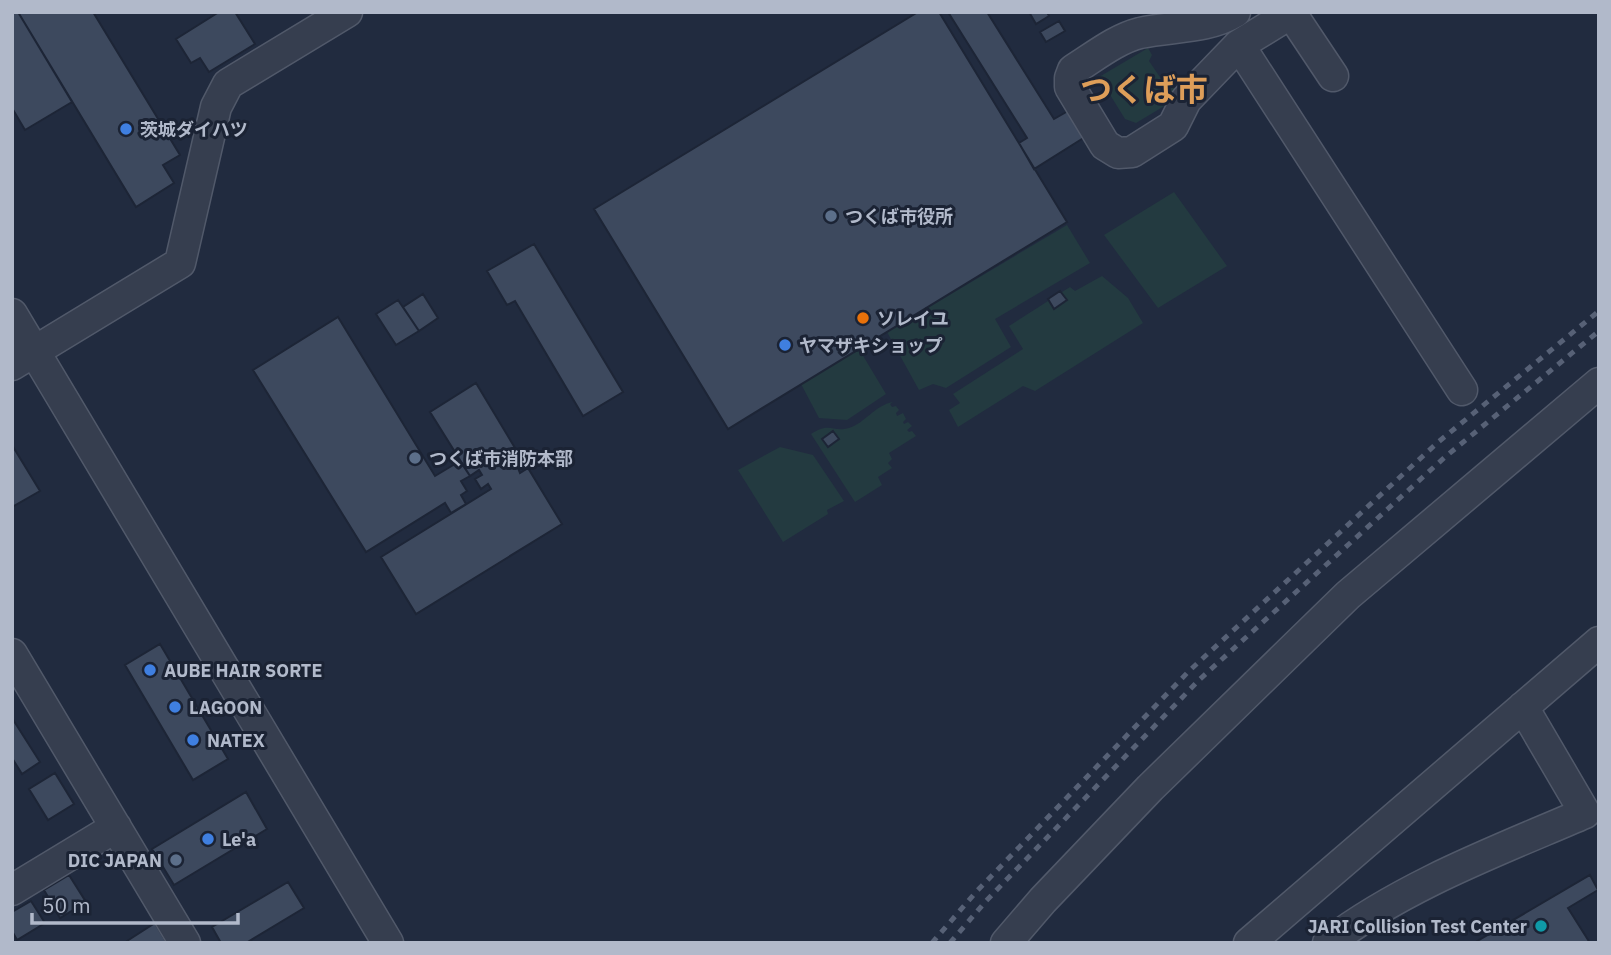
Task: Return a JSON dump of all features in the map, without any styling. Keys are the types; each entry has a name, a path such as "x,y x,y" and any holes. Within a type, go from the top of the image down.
{"street":[{"path":"23,358 180,263 216,107 228,84 347,12"},
{"path":"1235,12 1219,22 1137,34 1118,42 1073,70 1070,87 1105,145 1118,153 1132,152 1173,126 1186,100 1239,45 1292,13 1333,76"},
{"path":"1239,45 1462,390"},
{"path":"12,314 23,358 388,943"},
{"path":"1006,943 1043,900 1150,788 1348,595 1599,383"},
{"path":"1249,943 1599,642"},
{"path":"12,654 20,685 116,827 185,943"},
{"path":"1328,943 1347,929 1435,878 1585,813 1523,707"},
{"path":"12,890 116,827"}],"green space":[{"path":"1148,48 1152,55 1149,61 1166,86 1182,89 1176,99 1136,123 1125,119 1099,77"},
{"path":"1174,192 1227,266 1158,308 1104,235"},
{"path":"1067,225 1090,263 995,319 1011,347 946,388 933,384 919,390 887,332"},
{"path":"1102,276 1128,298 1143,323 1035,391 1023,386 958,427 949,410 960,403 953,394 1023,349 1009,326 1070,287 1075,291"},
{"path":"859,349 886,394 847,420 819,418 801,384"},
{"path":"893,402 890,404 892,407 896,406 899,410 897,416 903,413 906,419 904,424 908,422 912,426 907,430 916,436 889,453 892,459 888,463 892,468 878,477 882,485 855,502 811,434 823,428 849,428"},
{"path":"780,447 813,455 844,501 783,542 738,470"}],"building":[{"path":"12,12 18,12 72,102 25,130 12,108"},
{"name":"茨城ダイハツ","path":"18,12 93,12 180,155 163,165 174,183 136,207"},
{"path":"219,12 235,12 255,44 209,72 200,58 191,63 176,39"},
{"name":"つくば市役所","path":"918,12 939,12 1067,222 728,429 594,209"},
{"path":"948,12 987,12 1054,119 1068,111 1085,137 1034,169 1019,143 1027,138"},
{"path":"1029,12 1047,12 1049,16 1036,24"},
{"path":"1059,21 1065,31 1046,42 1040,32"},
{"path":"534,244 623,392 583,416 515,301 507,305 487,271"},
{"path":"1060,291 1067,300 1054,309 1048,299"},
{"path":"423,294 438,318 419,331 403,307"},
{"path":"398,300 419,331 396,345 376,314"},
{"path":"338,317 435,476 460,461 470,476 461,481 467,491 461,495 466,504 451,513 445,503 366,552 253,370"},
{"path":"476,383 515,448 508,452 511,456 522,449 529,461 518,468 520,473 528,468 562,524 416,614 381,557 491,489 488,484 481,489 475,479 482,475 479,470 470,476 430,412"},
{"path":"833,431 839,439 828,447 822,439"},
{"path":"12,445 40,491 12,507"},
{"path":"160,644 228,759 193,780 125,665"},
{"path":"12,718 40,762 22,774 12,758"},
{"path":"55,773 74,804 48,820 29,789"},
{"path":"246,792 267,829 174,885 152,849"},
{"path":"69,875 86,902 60,918 44,890"},
{"name":"JARI Collision Test Center","path":"1590,875 1598,890 1568,908 1590,943 1474,943"},
{"path":"288,882 304,908 246,943 221,943 212,927"},
{"path":"31,901 45,923 17,940 12,931 12,912"},
{"path":"155,923 167,943 128,943 127,941"}],"railway":[{"path":"932,943 976,892 1189,671 1437,443 1599,311"},
{"path":"950,943 986,901 1199,680 1445,457 1599,331"}],"place":[{"name":"茨城ダイハツ","path":"126,129"},
{"name":"つくば市役所","path":"831,216"},
{"name":"ソレイユ","path":"863,318"},
{"name":"ヤマザキショップ","path":"785,345"},
{"name":"つくば市消防本部","path":"415,458"},
{"name":"AUBE HAIR SORTE","path":"150,670"},
{"name":"LAGOON","path":"175,707"},
{"name":"NATEX","path":"193,740"},
{"name":"Le'a","path":"208,839"},
{"name":"DIC JAPAN","path":"176,860"},
{"name":"JARI Collision Test Center","path":"1541,926"}],"district":[{"name":"つくば市","path":"1144,89"}]}
